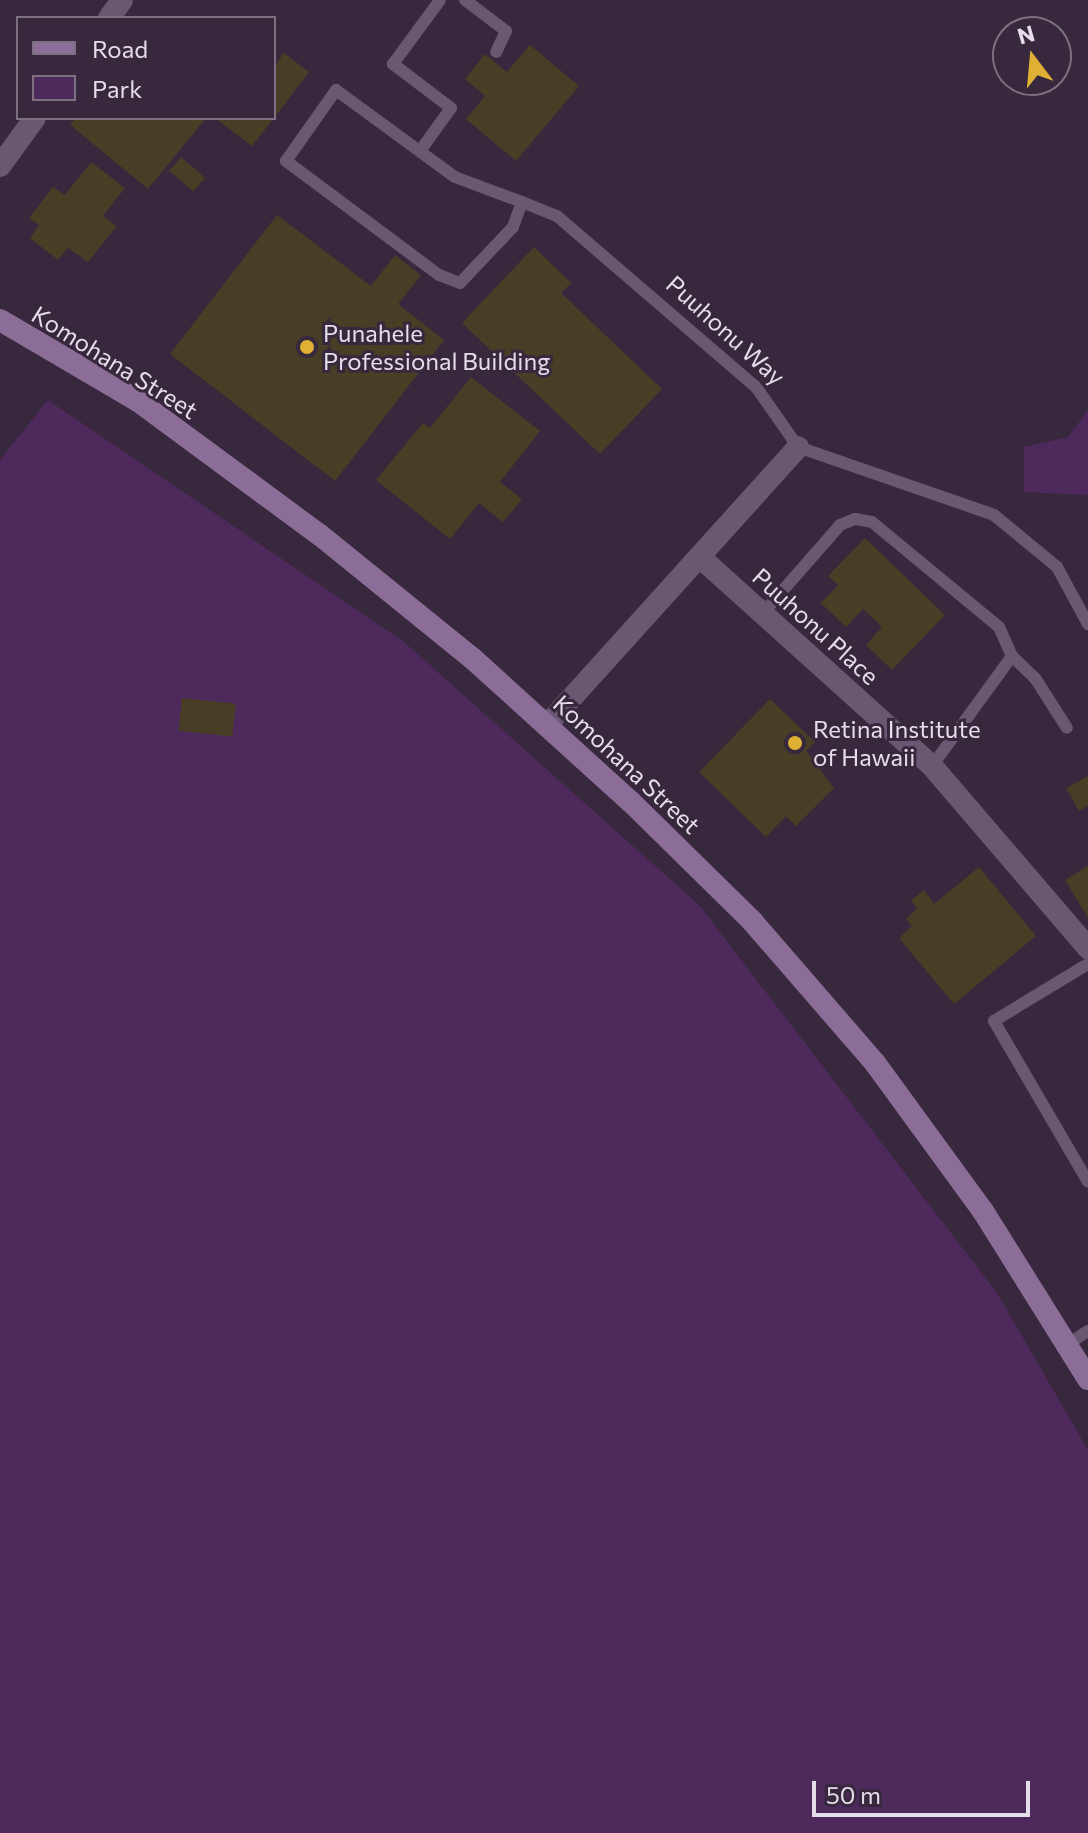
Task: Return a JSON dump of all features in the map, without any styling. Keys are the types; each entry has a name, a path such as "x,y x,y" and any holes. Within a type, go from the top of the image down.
{"main road":[{"name":"Komohana Street","path":"0,320 138,401 320,535 548,724 731,899 821,998 935,1142 1088,1379"}],"street":[{"path":"0,166 34,120"},
{"path":"548,724 798,447"},
{"name":"Puuhonu Place","path":"701,558 932,766 1088,948"}],"lane":[{"path":"420,151 451,108 393,64 440,0"},
{"path":"465,0 506,31 496,52"},
{"name":"Puuhonu Way","path":"522,202 513,227 460,283 439,275 286,161 336,90 455,177 522,202 557,216 756,387 798,447"},
{"path":"798,447 994,515 1057,567 1084,607 1088,624"},
{"path":"763,613 840,525 855,519 872,522 999,627 1012,656 1035,678 1067,728"},
{"path":"932,766 1012,656"},
{"path":"1088,964 994,1021 1088,1182"},
{"path":"1067,1345 1088,1331"}],"green space":[{"path":"48,400 404,642 699,905 997,1293 1088,1450 1088,1833 0,1833 0,460"},
{"path":"1088,410 1088,495 1024,492 1024,447 1068,437"}],"building":[{"path":"530,45 579,86 516,161 466,119 485,96 465,79 485,54 507,72"},
{"path":"284,53 309,72 276,115 276,64"},
{"path":"74,120 204,120 148,189 70,125"},
{"path":"218,120 272,120 252,146"},
{"path":"181,157 205,178 193,192 169,171"},
{"path":"91,162 125,188 103,216 117,226 88,262 68,248 58,260 30,238 39,225 29,218 53,187 65,195"},
{"name":"Punahele Professional Building","path":"277,215 371,286 395,255 421,275 398,304 444,340 335,481 170,354"},
{"path":"534,247 571,283 561,293 662,389 600,454 462,323"},
{"path":"471,377 540,431 500,482 522,499 503,522 479,503 450,539 376,480 423,423 430,428"},
{"path":"865,538 945,615 892,670 866,645 882,627 863,609 846,627 821,603 838,585 828,576"},
{"path":"182,698 236,704 232,736 179,731"},
{"path":"770,699 815,742 806,751 834,788 796,826 786,816 766,837 699,772"},
{"path":"1088,776 1088,806 1079,811 1066,788"},
{"path":"1088,866 1088,918 1065,880"},
{"path":"979,867 1036,936 954,1004 899,938 912,926 906,919 917,909 911,901 924,890 934,904"}],"place":[{"name":"Punahele Professional Building","path":"307,347"},
{"name":"Retina Institute of Hawaii","path":"795,743"}]}
